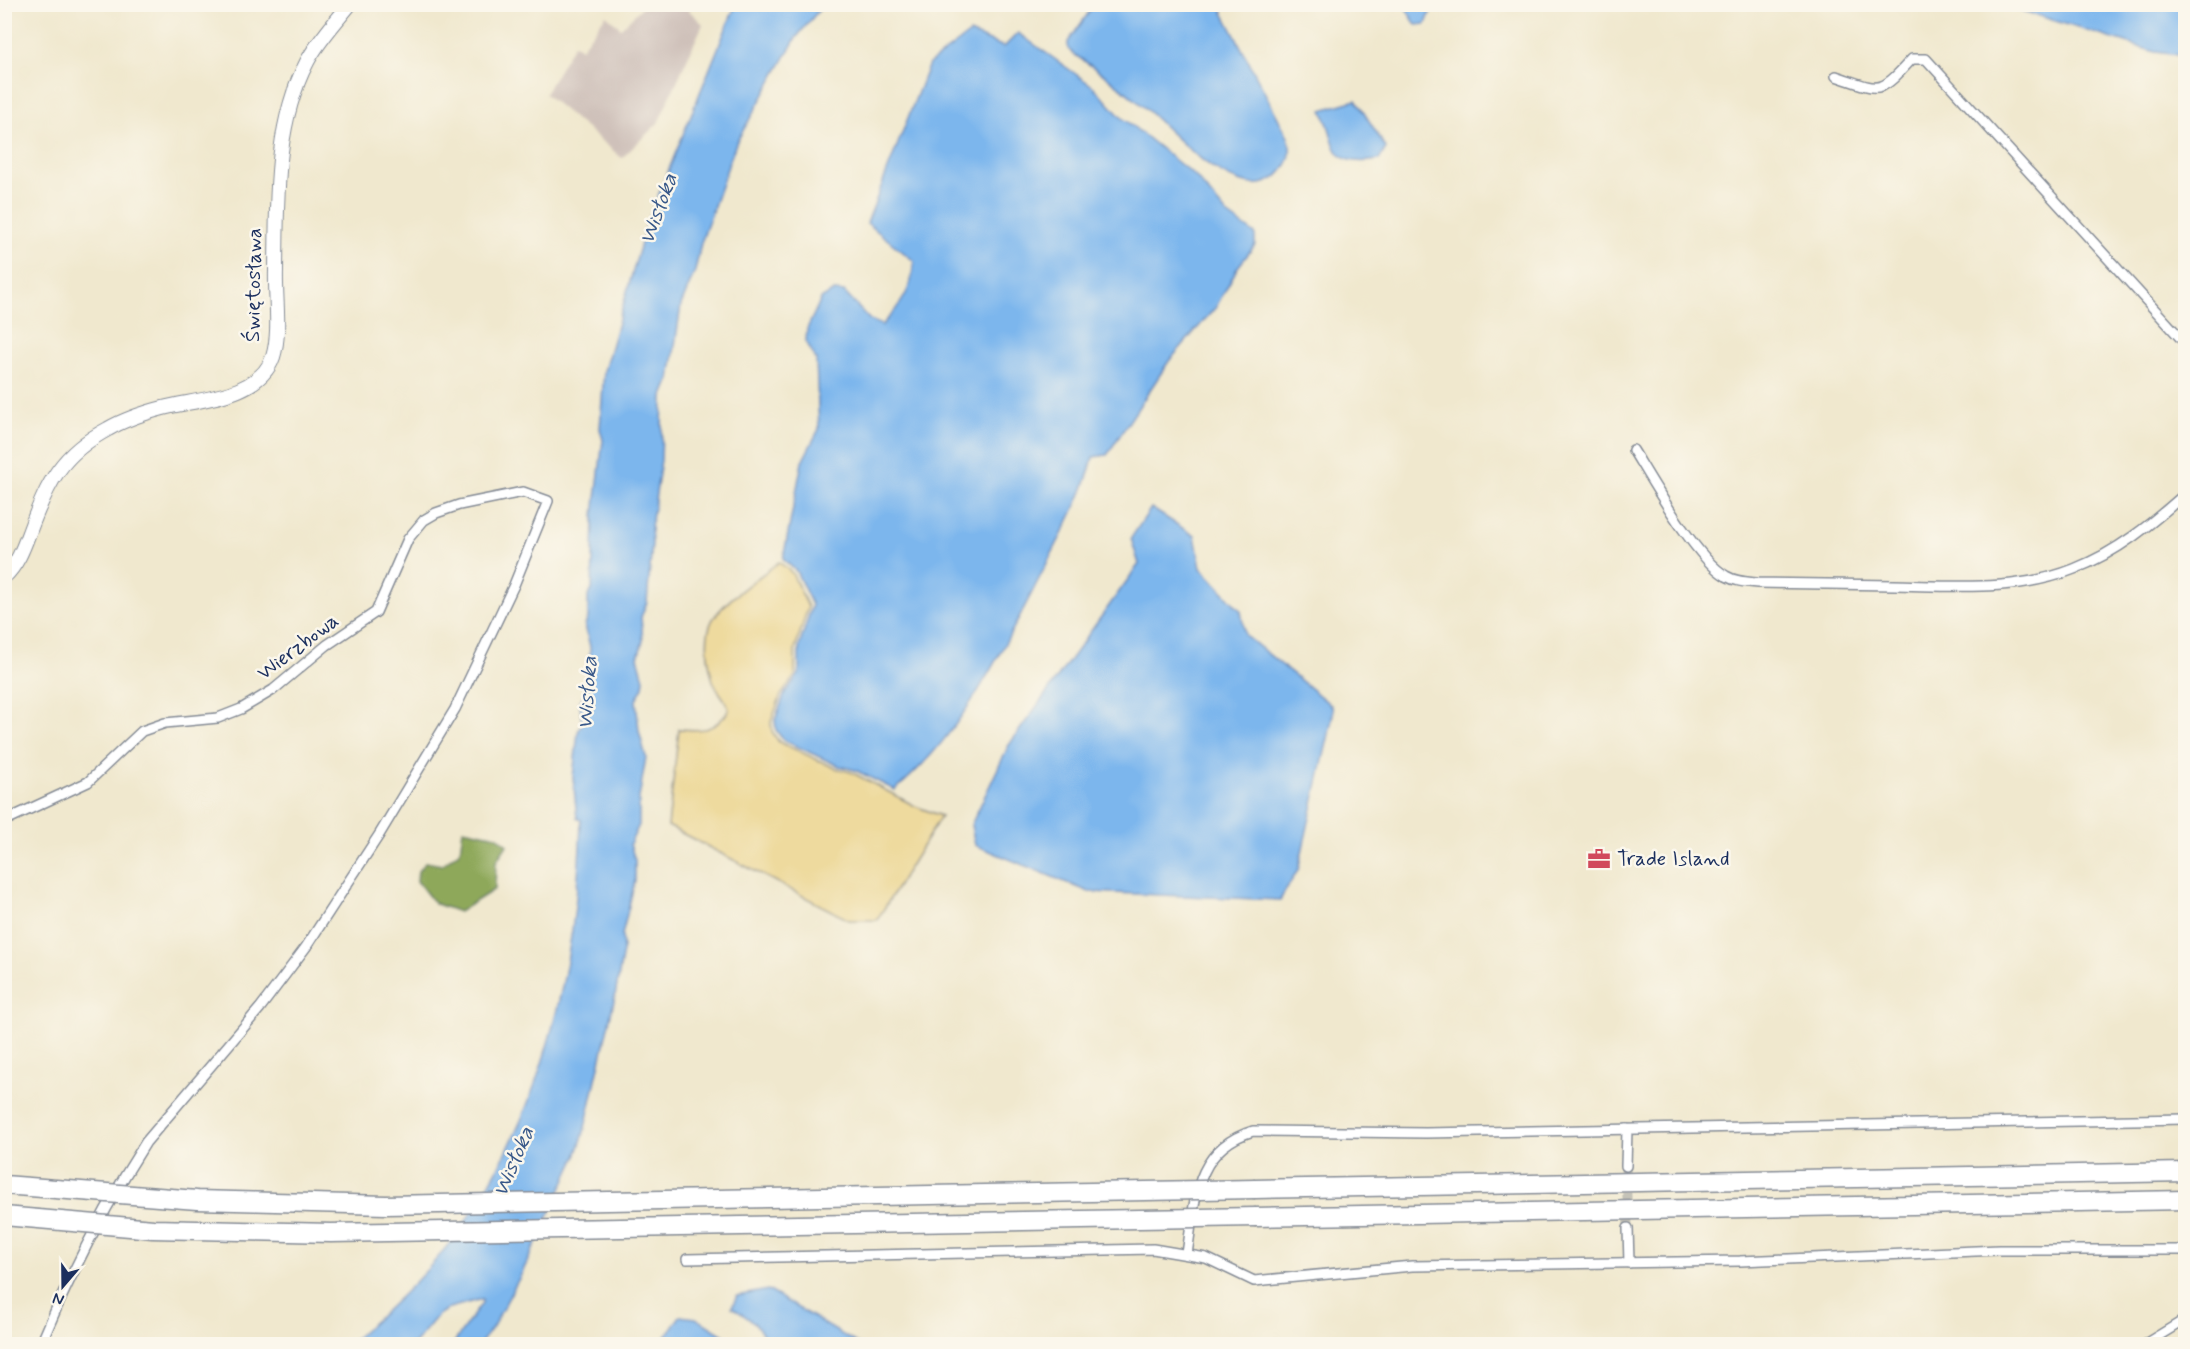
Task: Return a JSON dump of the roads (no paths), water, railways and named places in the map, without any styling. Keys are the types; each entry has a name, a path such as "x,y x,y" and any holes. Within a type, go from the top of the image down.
{"highway":[{"path":"4,1185 197,1200 386,1205 2186,1172"},
{"path":"4,1216 133,1228 289,1233 482,1232 2186,1200"}],"street":[{"name":"Świętosława","path":"4,577 25,546 50,482 65,460 82,445 111,427 142,414 241,389 263,374 273,358 276,337 277,212 282,154 289,112 308,60 350,4"},
{"path":"1836,76 1874,89 1884,87 1892,81 1912,59 1926,59 2186,344"},
{"path":"2186,166 2186,181"},
{"path":"1633,450 1673,514 1716,569 1732,579 1758,583 1972,587 2039,580 2073,570 2114,550 2141,532 2186,492"},
{"name":"Wierzbowa","path":"4,822 31,807 70,792 88,782 142,731 165,723 218,718 241,709 273,690 327,645 376,612 408,539 424,520 459,505 524,492 548,501 514,585 455,709 379,835 306,947 260,1008 140,1151 74,1267 41,1344"},
{"path":"1187,1254 1204,1168 1218,1149 1240,1135 1253,1131 1416,1133 2186,1119"},
{"path":"1626,1166 1627,1129"},
{"path":"1628,1228 1629,1263"},
{"path":"687,1259 1153,1249 1187,1254 1224,1266 1243,1278 1254,1281 1412,1266 1629,1263 1999,1250 2186,1250"},
{"path":"2145,1344 2186,1319"}],"water":[{"name":"Wisłoka","path":"736,4 823,5 796,38 736,143 701,243 695,271 681,305 670,379 663,396 661,460 651,527 652,544 647,602 641,617 643,641 638,657 644,679 643,687 636,700 639,731 646,757 639,798 639,825 630,844 635,860 635,881 622,935 623,951 615,996 584,1132 576,1157 522,1273 492,1328 480,1344 453,1344 482,1303 482,1299 449,1308 438,1315 414,1344 349,1344 430,1267 474,1208 503,1158 527,1105 546,1050 561,993 578,877 581,820 577,818 573,777 578,732 582,723 580,702 590,679 590,647 585,625 588,618 588,596 592,590 594,515 603,440 600,429 604,371 646,226"},
{"path":"1094,5 1219,5 1288,137 1290,155 1282,171 1267,182 1248,184 1229,177 1209,165 1127,93 1068,49 1068,42"},
{"path":"1404,5 1433,5 1426,24 1416,25"},
{"path":"2004,5 2185,5 2185,56 2155,52"},
{"path":"970,33 1004,47 1018,33 1094,87 1120,116 1195,176 1227,214 1255,234 1255,245 1238,267 1216,307 1169,361 1107,455 1093,457 1071,516 996,661 961,717 941,743 895,790 855,770 839,766 783,740 776,730 775,720 785,693 799,674 799,647 812,605 796,571 783,559 802,462 819,429 816,360 806,341 807,329 821,299 834,291 844,292 870,320 882,325 905,296 911,280 914,261 867,223 929,64"},
{"path":"1356,100 1386,148 1379,160 1362,162 1350,160 1342,157 1337,151 1322,110"},
{"path":"1151,508 1195,536 1201,568 1241,611 1245,635 1332,706 1333,714 1298,870 1280,900 1089,892 975,845 971,825 1009,745 1139,564 1131,538"},
{"path":"768,1290 858,1344 769,1344 755,1323 732,1307 737,1296"},
{"path":"680,1316 696,1318 738,1344 661,1344"}],"tunnel":[{"path":"1626,1166 1628,1228"}],"place":[{"name":"Trade Island","path":"1599,859"}]}
